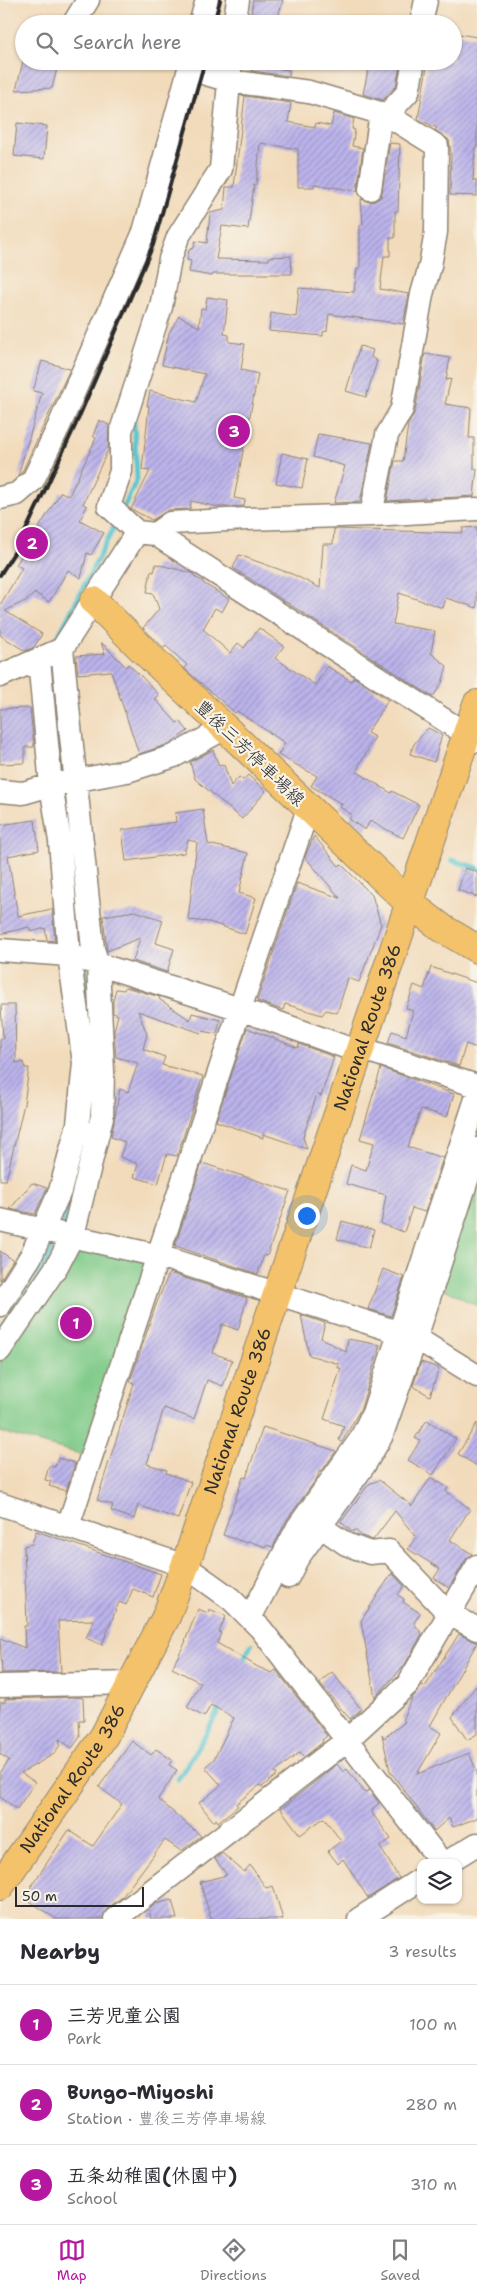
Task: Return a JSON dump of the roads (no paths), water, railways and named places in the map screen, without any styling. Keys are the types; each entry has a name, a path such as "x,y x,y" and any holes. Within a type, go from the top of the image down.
{"main road":[{"name":"豊後三芳停車場線","path":"94,601 308,809 409,903 442,928 477,949"},
{"name":"National Route 386","path":"0,1886 104,1736 133,1684 166,1617 185,1566 409,903 472,737 477,704"}],"street":[{"path":"79,15 88,0"},
{"path":"202,15 206,0"},
{"path":"236,15 238,0"},
{"path":"423,15 426,0"},
{"path":"0,498 17,494 34,480 60,426 144,232 189,70"},
{"path":"212,70 309,92 384,114 437,146 436,232 430,266 422,294 402,409 387,435 371,516"},
{"path":"370,189 384,114 408,92 412,70"},
{"path":"235,75 221,169 178,237 170,259 161,307 121,431 121,471 109,506 146,533 472,737"},
{"path":"0,676 62,649 94,601 146,533 170,523 371,516 477,509"},
{"path":"0,1350 57,1266 73,1235 102,1117 103,1071 98,964 93,949 62,649"},
{"path":"0,1304 32,1256 60,1191 78,1124 84,1063 69,955 60,841 51,785 39,660"},
{"path":"0,791 23,793 51,785 127,771 174,756 224,728"},
{"path":"68,1526 308,809"},
{"path":"0,950 69,955 477,1086"},
{"path":"256,1623 297,1559 312,1522 365,1464 381,1437 407,1336 477,1096"},
{"path":"407,1336 477,1149"},
{"path":"0,1220 159,1256 277,1293 407,1336 477,1376"},
{"path":"0,1504 185,1566 231,1598 256,1623 439,1859"},
{"path":"312,1522 346,1544 370,1553 389,1551 448,1613 477,1629"},
{"path":"115,1919 346,1741 408,1684 477,1566"},
{"path":"0,1686 133,1684"},
{"path":"453,1859 477,1844"},
{"path":"359,1919 417,1882"}],"waterway":[{"path":"122,511 137,479 134,421"},
{"path":"54,645 117,521"},
{"path":"52,660 62,776"},
{"path":"63,787 66,806"},
{"path":"452,860 477,868"},
{"path":"74,874 77,898"},
{"path":"85,966 88,992"},
{"path":"90,1124 91,1103"},
{"path":"61,1228 70,1203"},
{"path":"0,1327 46,1262 56,1238"},
{"path":"241,1665 251,1645"},
{"path":"178,1779 205,1736 222,1703"}],"railway":[{"path":"216,15 220,0"},
{"path":"0,575 19,545 75,426 153,245 202,70"}],"place":[{"name":"五条幼稚園(休園中)","path":"234,431"},
{"name":"Bungo-Miyoshi","path":"32,543"},
{"name":"三芳児童公園","path":"76,1323"}]}
